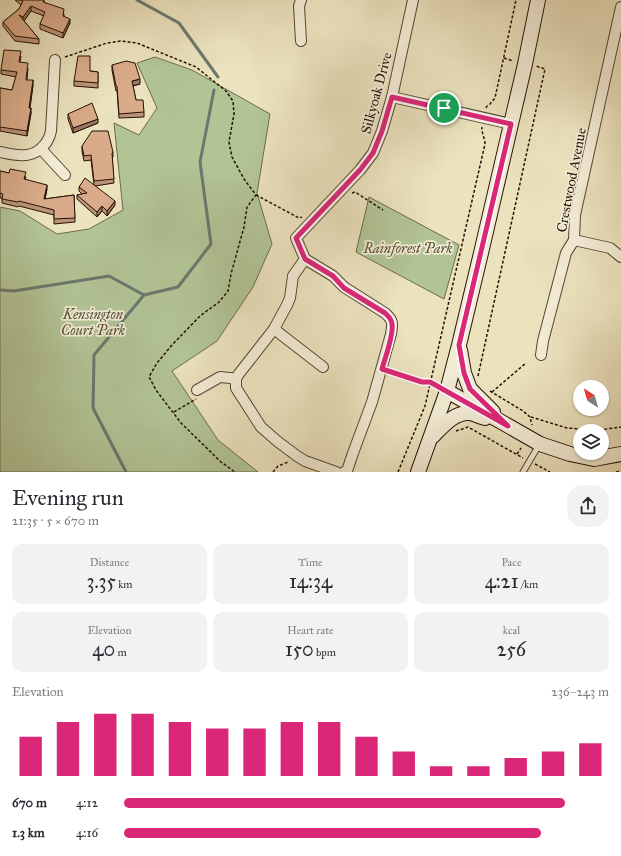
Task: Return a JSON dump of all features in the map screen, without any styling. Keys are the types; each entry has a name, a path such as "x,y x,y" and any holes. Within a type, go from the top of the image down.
{"main road":[{"path":"418,472 447,391 459,345 525,64 538,0"},
{"path":"459,345 464,373 470,389 508,426"},
{"path":"447,391 534,440 570,454 594,459 621,454"},
{"path":"430,440 452,418 460,414 470,413 508,426"}],"street":[{"path":"301,0 299,6 301,41"},
{"name":"Silkyoak Drive","path":"305,259 296,238 360,170 373,153 382,131 392,97 413,0"},
{"name":"Crestwood Avenue","path":"541,355 543,341 566,253 574,240 575,216 621,7"},
{"path":"0,152 19,156 27,155 34,153 46,143 51,131 55,60"},
{"path":"392,97 511,124"},
{"path":"41,148 65,174"},
{"path":"574,240 610,248 621,256"},
{"path":"336,472 305,461 261,427 236,388 236,380 238,375 274,328 287,305 290,298 293,276 305,259 333,276 344,288 385,313 390,318 392,323 392,334 372,402 346,472"},
{"path":"274,328 323,367"},
{"path":"197,390 220,377 236,380"}],"lane":[{"path":"523,472 530,461 534,440"}],"path":[{"path":"486,108 486,106 495,98 516,0"},
{"path":"55,60 107,43 121,41 137,43 196,67 226,91 233,101 234,114 229,142 232,157 244,179 256,195 299,218 303,217"},
{"path":"504,58 514,61"},
{"path":"477,380 545,69 535,66"},
{"path":"398,472 425,406 485,144 485,137 482,127"},
{"path":"350,194 355,192 383,210"},
{"path":"235,472 221,462 182,423 156,390 149,377 157,363 172,345 200,316 219,302 228,291 231,274 244,227 247,207 256,195"},
{"path":"492,392 526,363"},
{"path":"382,369 422,382 430,382 447,391"},
{"path":"486,389 523,411 530,417 567,428 599,430 621,427"},
{"path":"517,454 534,440 530,417"},
{"path":"456,431 468,427 550,472"},
{"path":"273,472 278,466 297,456"},
{"path":"616,472 621,471"}],"green space":[{"name":"Kensington Court Park","path":"155,57 192,70 270,114 257,193 272,244 253,287 217,341 172,371 218,440 258,472 0,472 0,207 20,211 57,234 89,229 123,210 114,123 139,135 157,108 137,63"},
{"name":"Rainforest Park","path":"369,197 459,245 444,299 356,252"}],"building":[{"path":"21,0 44,0 43,2 64,9 63,16 70,19 63,33 40,24 45,12 31,6 23,17 19,15 39,39 15,36 3,22 19,9 23,1"},
{"path":"4,50 21,51 19,62 28,63 26,80 33,80 29,108 31,108 27,131 0,127 0,88 12,90 17,72 1,70"},
{"path":"78,56 90,56 90,71 98,72 98,83 74,81"},
{"path":"126,61 135,63 140,79 132,81 136,100 143,100 144,112 119,114 117,86 112,65"},
{"path":"92,103 98,119 73,128 68,114"},
{"path":"92,131 108,131 113,152 114,179 94,181 91,155 84,156 82,146"},
{"path":"10,169 26,172 24,179 47,185 44,199 74,195 75,218 54,219 54,210 19,201 2,199 3,194 0,193 0,171 9,173"},
{"path":"85,178 115,201 107,211 102,206 97,212 77,195 87,193 79,187"}],"waterway":[{"path":"137,0 179,23 218,77"},
{"path":"126,472 93,408 94,355 144,295 178,287 211,244 200,162 214,90"},
{"path":"0,290 14,291 109,276 144,295"}],"route":[{"path":"392,97 444,108 511,124 459,345 464,373 470,389 508,426 430,382 422,382 382,369 392,334 392,323 390,318 385,313 344,288 333,276 305,259 296,238 360,170 373,153 382,131 392,97"}]}
